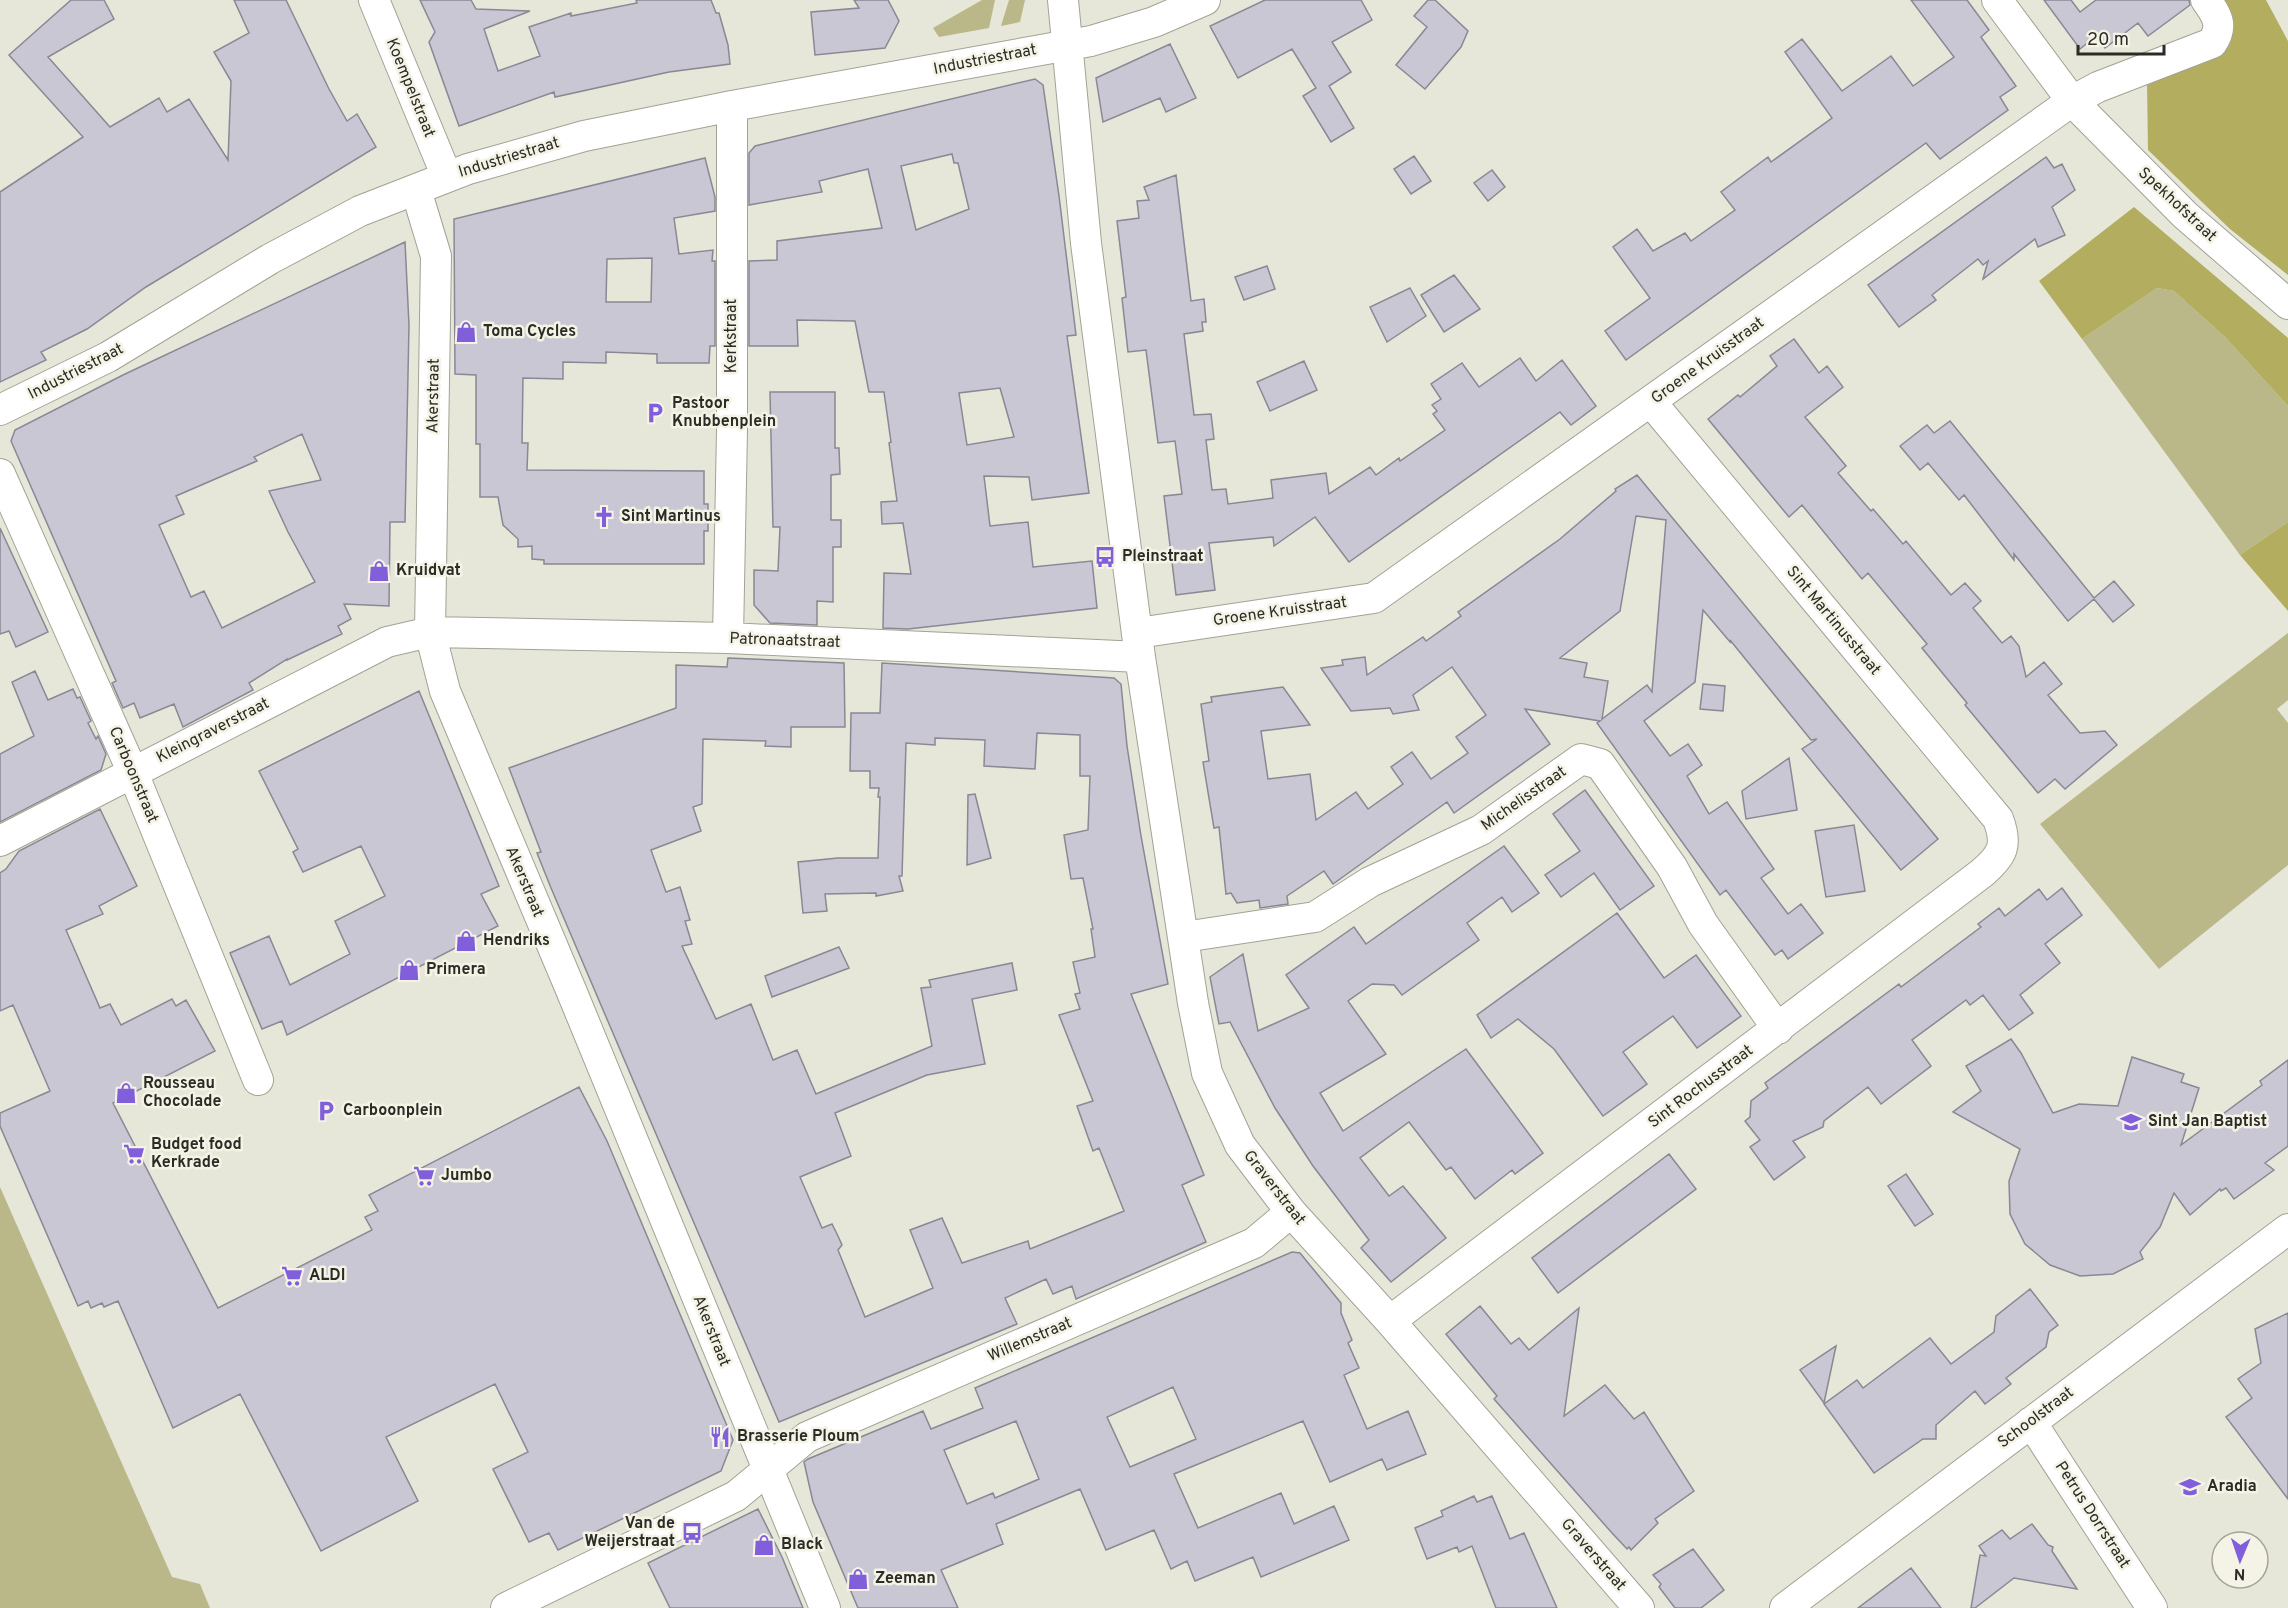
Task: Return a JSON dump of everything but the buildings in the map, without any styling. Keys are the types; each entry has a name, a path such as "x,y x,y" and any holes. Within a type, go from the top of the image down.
{"street":[{"name":"Koempelstraat","path":"374,0 447,177"},
{"path":"1063,0 1086,243 1139,645"},
{"name":"Industriestraat","path":"0,410 108,357 270,259 360,211 447,177 584,136 732,106 1112,36 1155,22 1205,0"},
{"name":"Spekhofstraat","path":"1997,0 2072,101 2185,215 2288,304"},
{"name":"Groene Kruisstraat","path":"1139,645 1374,598 2072,101 2098,87 2212,43 2218,31 2218,17 2206,0"},
{"name":"Kerkstraat","path":"728,638 732,430 732,106"},
{"name":"Akerstraat","path":"416,190 436,256 430,632 445,691 571,990 825,1608"},
{"name":"Sint Martinusstraat","path":"1651,402 1998,819 2003,833 2003,845"},
{"name":"Carboonstraat","path":"0,474 133,773 258,1080"},
{"name":"Patronaatstraat","path":"430,632 1139,645"},
{"name":"Kleingraverstraat","path":"0,841 387,642 430,632"},
{"name":"Graverstraat","path":"1139,645 1193,1003 1207,1072 1240,1144 1291,1212 1390,1321 1639,1608"},
{"name":"Michelisstraat","path":"1184,937 1315,917 1370,882 1481,830 1581,759 1600,764 1672,867 1703,924 1778,1029"},
{"name":"Sint Rochusstraat","path":"1390,1321 1982,873 1995,862 2003,845"},
{"name":"Willemstraat","path":"768,1468 807,1437 1254,1243 1291,1212"},
{"name":"Schoolstraat","path":"1785,1608 2288,1229"},
{"name":"Petrus Dorrstraat","path":"2031,1422 2152,1608"},
{"path":"506,1608 736,1496 768,1468"}],"shaded area":[{"path":"982,0 995,0 989,28 939,37 933,28"},
{"path":"1009,0 1025,0 1020,22 1001,26"},
{"path":"2218,0 2266,0 2288,41 2288,275 2230,229 2148,150 2147,83 2223,54 2232,33 2229,21"},
{"path":"2134,207 2288,338 2288,406 2225,337 2174,291 2157,288 2082,339 2039,281"},
{"path":"2157,288 2174,291 2225,337 2288,406 2288,522 2240,555 2082,339"},
{"path":"2288,522 2288,611 2240,555"},
{"path":"2288,633 2288,700 2277,709 2288,723 2288,865 2159,969 2040,824"},
{"path":"0,1187 172,1577 200,1584 210,1608 0,1608"}],"place":[{"name":"Toma Cycles","path":"466,332"},
{"name":"Pastoor Knubbenplein","path":"655,413"},
{"name":"Sint Martinus","path":"604,517"},
{"name":"Pleinstraat","path":"1105,557"},
{"name":"Kruidvat","path":"379,571"},
{"name":"Hendriks","path":"466,941"},
{"name":"Primera","path":"409,970"},
{"name":"Rousseau Chocolade","path":"126,1093"},
{"name":"Carboonplein","path":"326,1111"},
{"name":"Sint Jan Baptist","path":"2131,1122"},
{"name":"Budget food Kerkrade","path":"134,1154"},
{"name":"Jumbo","path":"424,1176"},
{"name":"ALDI","path":"292,1276"},
{"name":"Brasserie Ploum","path":"720,1437"},
{"name":"Aradia","path":"2190,1487"},
{"name":"Van de Weijerstraat","path":"692,1533"},
{"name":"Black","path":"764,1545"},
{"name":"Zeeman","path":"858,1579"}]}
